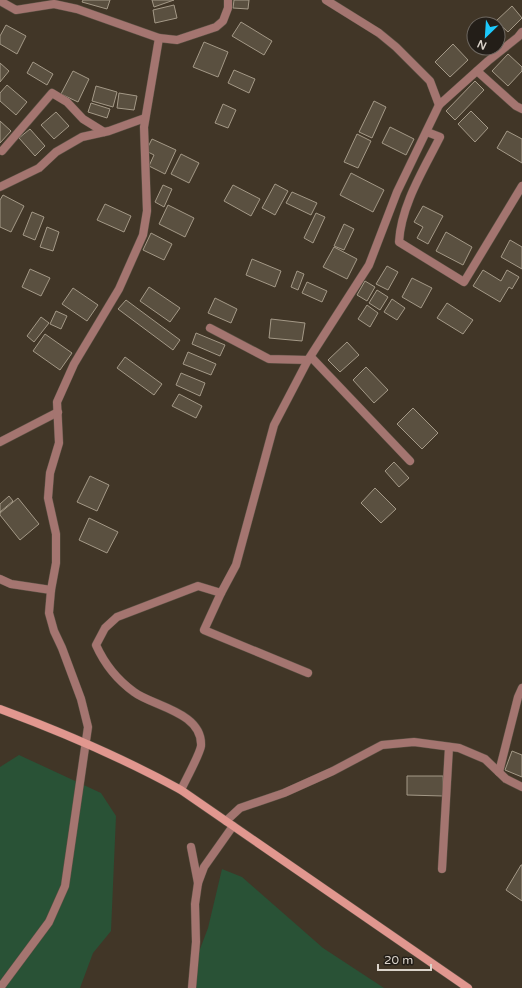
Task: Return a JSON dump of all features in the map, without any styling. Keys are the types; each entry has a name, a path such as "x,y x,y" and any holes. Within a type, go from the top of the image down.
{"street":[{"path":"0,1 16,10 54,4 77,9 159,38 178,40 216,27 223,21 228,8 228,0"},
{"path":"326,0 379,33 396,47 430,81 439,105"},
{"path":"308,673 204,630 236,564 274,426 310,358 369,265 397,192 439,105 477,71 518,38 522,32"},
{"path":"0,988 49,922 65,886 87,744 88,727 82,699 54,631 49,613 51,590 56,563 56,534 48,498 50,473 59,443 57,402 74,364 120,288 143,235 148,211 144,127 159,38"},
{"path":"477,71 516,106 522,109"},
{"path":"2,151 52,93 66,102 83,119 104,132"},
{"path":"0,187 39,168 56,152 82,137 104,132 145,118"},
{"path":"427,132 440,137 412,193 400,227 399,242 464,282 522,186"},
{"path":"210,328 269,359 310,358 410,461"},
{"path":"0,442 58,412"},
{"path":"0,578 11,584 51,590"},
{"path":"180,790 201,746 198,731 180,712 136,693 114,676 103,660 96,645 105,628 117,617 198,586 221,593"},
{"path":"499,772 518,697 522,688"},
{"path":"0,709 51,728 87,744 180,790 468,988"},
{"path":"226,821 240,808 284,793 333,771 382,745 414,742 459,748 485,759 506,779 522,788"},
{"path":"442,869 449,747"},
{"path":"192,988 196,942 195,904 198,883 204,867 234,826"},
{"path":"191,846 198,883"}],"green space":[{"path":"19,755 101,793 116,816 111,931 93,953 80,988 0,988 0,767"},
{"path":"222,869 242,877 323,948 384,988 196,988 192,970 208,928"}],"building":[{"path":"83,0 110,0 107,9 82,2"},
{"path":"152,0 174,0 154,7"},
{"path":"234,0 249,0 248,9 233,8"},
{"path":"174,5 177,18 155,23 153,10"},
{"path":"512,6 522,18 508,32 506,30 506,16 501,16"},
{"path":"241,22 272,41 264,55 232,36"},
{"path":"6,25 26,36 17,54 0,44 0,36"},
{"path":"204,42 228,52 218,77 193,67"},
{"path":"453,44 468,60 450,77 435,62"},
{"path":"508,54 522,67 522,71 508,86 492,71"},
{"path":"33,62 53,74 47,85 27,73"},
{"path":"0,63 9,71 0,82"},
{"path":"234,70 255,79 249,93 228,83"},
{"path":"73,71 89,79 78,102 61,94"},
{"path":"475,81 484,90 455,120 446,111"},
{"path":"7,85 27,102 16,115 0,101 0,93"},
{"path":"96,86 117,92 113,107 92,101"},
{"path":"119,93 137,96 134,110 117,108"},
{"path":"374,101 386,107 372,138 359,132"},
{"path":"91,103 110,109 107,118 88,112"},
{"path":"223,104 236,110 228,128 215,123"},
{"path":"471,111 488,128 475,142 458,124"},
{"path":"56,112 69,126 54,139 41,125"},
{"path":"0,121 11,131 0,143"},
{"path":"390,127 414,139 406,155 382,143"},
{"path":"30,129 45,146 35,156 19,138"},
{"path":"507,131 522,139 522,163 497,148"},
{"path":"357,134 371,141 358,168 344,162"},
{"path":"152,139 176,150 165,174 149,166 154,155 146,151"},
{"path":"181,154 199,163 189,183 171,174"},
{"path":"351,173 384,190 373,212 340,195"},
{"path":"275,184 288,191 275,215 262,208"},
{"path":"163,185 172,189 164,207 155,202"},
{"path":"233,185 260,199 251,216 224,201"},
{"path":"292,192 317,203 311,215 286,203"},
{"path":"3,195 24,206 11,232 0,227 0,200"},
{"path":"105,204 131,216 124,232 97,220"},
{"path":"168,205 194,218 185,237 159,224"},
{"path":"423,206 443,216 428,244 417,238 423,227 414,222"},
{"path":"32,212 44,217 35,240 23,235"},
{"path":"316,213 325,217 313,243 304,238"},
{"path":"344,224 354,229 344,250 334,246"},
{"path":"47,227 59,232 53,251 40,247"},
{"path":"446,232 472,247 463,265 436,251"},
{"path":"151,233 172,244 164,260 143,250"},
{"path":"510,240 522,247 522,269 501,257"},
{"path":"334,247 357,259 347,279 323,267"},
{"path":"252,259 281,271 275,287 246,275"},
{"path":"387,266 398,272 388,290 376,284"},
{"path":"30,269 50,278 41,296 22,287"},
{"path":"483,270 501,281 507,270 519,277 512,289 509,287 500,302 473,286"},
{"path":"297,271 304,274 298,290 291,287"},
{"path":"412,278 432,288 421,308 402,297"},
{"path":"365,281 375,287 367,301 357,295"},
{"path":"307,282 327,291 322,302 302,293"},
{"path":"149,287 180,308 170,322 140,301"},
{"path":"73,288 98,305 87,321 62,304"},
{"path":"377,290 388,297 380,310 369,303"},
{"path":"215,298 237,309 231,323 208,313"},
{"path":"392,299 405,308 397,320 384,312"},
{"path":"126,300 180,340 173,350 118,309"},
{"path":"447,303 473,320 463,334 437,318"},
{"path":"367,305 378,313 370,327 358,319"},
{"path":"56,311 67,316 61,329 50,324"},
{"path":"41,317 49,323 34,342 27,336"},
{"path":"271,319 305,323 302,341 269,338"},
{"path":"196,333 225,345 220,356 192,344"},
{"path":"45,334 72,353 60,370 33,351"},
{"path":"347,342 359,355 340,372 328,360"},
{"path":"188,352 216,364 211,375 183,364"},
{"path":"125,357 162,384 154,395 117,368"},
{"path":"366,367 388,390 374,403 353,380"},
{"path":"181,373 205,383 200,396 176,385"},
{"path":"179,394 202,406 196,418 172,406"},
{"path":"413,408 438,433 422,449 397,424"},
{"path":"394,462 409,478 399,487 385,471"},
{"path":"90,476 109,485 97,511 77,502"},
{"path":"375,488 396,509 381,523 361,503"},
{"path":"9,496 13,501 0,512 0,504"},
{"path":"18,498 39,524 20,540 0,515 0,513"},
{"path":"89,518 118,532 107,553 79,540"},
{"path":"512,751 522,755 522,777 505,770"},
{"path":"407,776 443,776 443,796 407,795"},
{"path":"522,865 522,901 506,890"}]}
